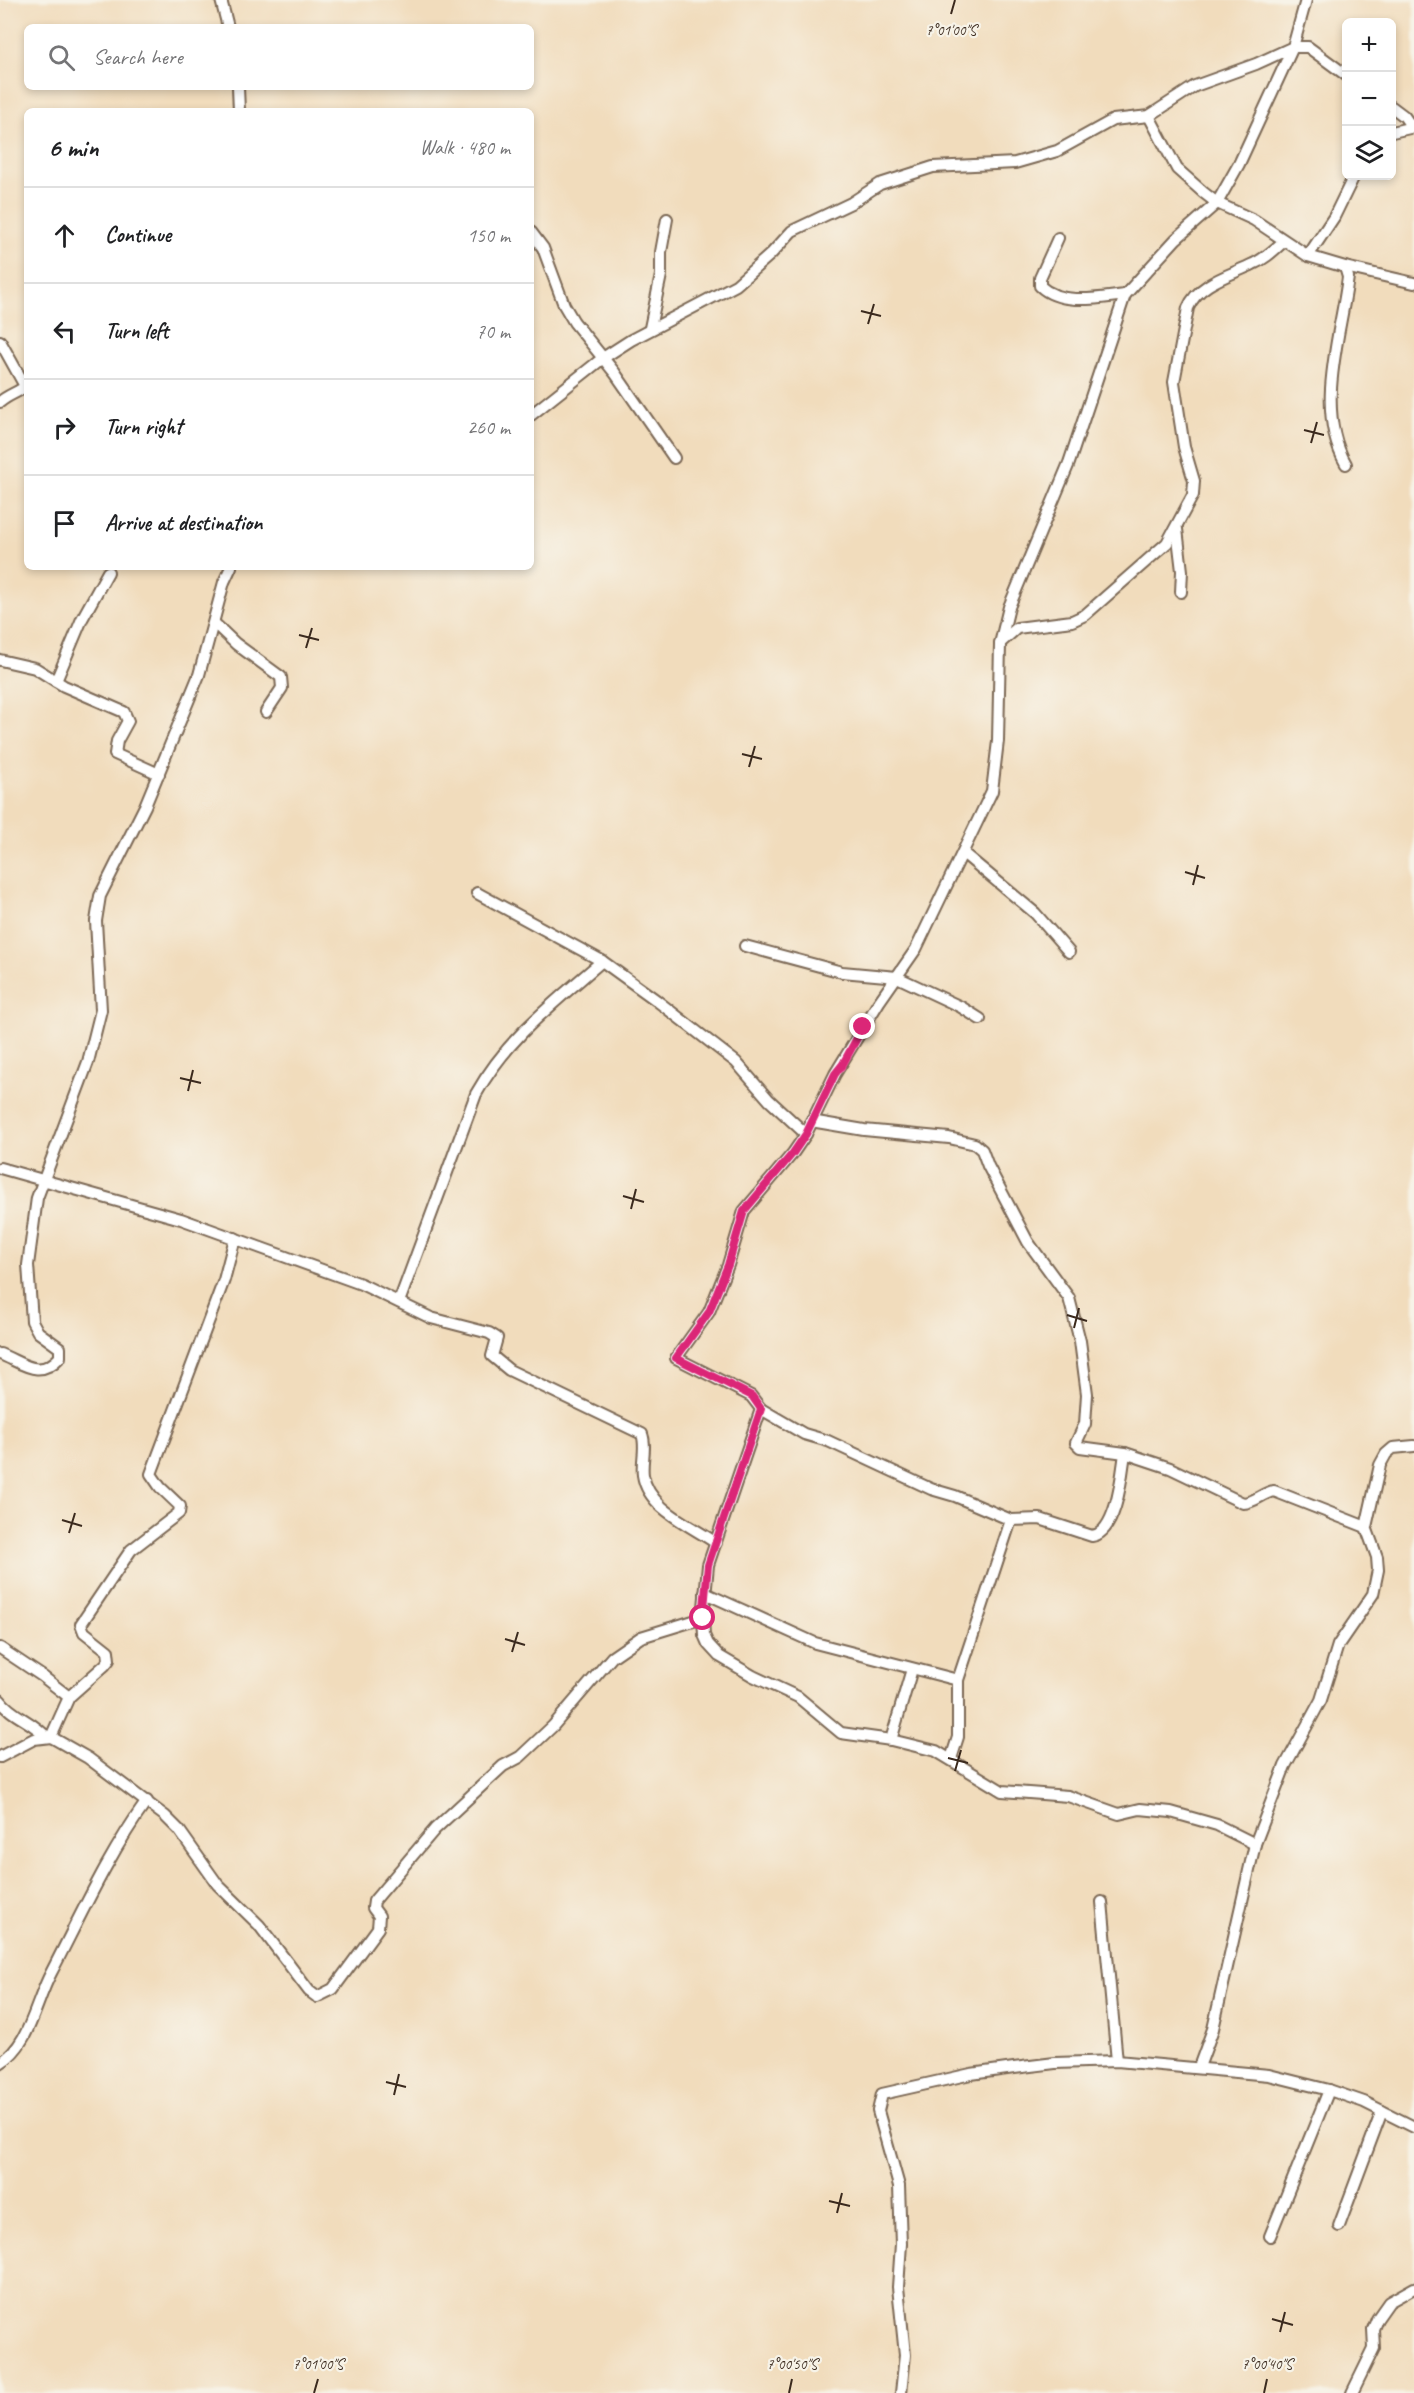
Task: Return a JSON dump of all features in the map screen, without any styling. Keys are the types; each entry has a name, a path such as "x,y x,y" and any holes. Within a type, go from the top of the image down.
{"street":[{"path":"221,0 227,24"},
{"path":"1125,1453 1118,1495 1106,1529 1099,1535 1092,1536 1040,1519 1011,1520 955,1496 931,1489 828,1441 804,1434 761,1409 752,1396 676,1358 709,1312 728,1265 744,1211 806,1134 835,1074 934,918 972,830 992,791 995,772 1000,644 1009,607 1081,430 1125,294 1176,239 1217,203 1239,165 1293,47 1306,0"},
{"path":"534,413 603,358 650,328 736,285 771,255 792,231 850,203 880,184 933,167 1015,163 1057,151 1113,120 1149,116 1203,82 1256,64 1293,47 1308,47 1343,72"},
{"path":"238,90 238,108"},
{"path":"1396,110 1412,126 1396,131"},
{"path":"1149,116 1177,169 1217,203 1254,220 1308,256 1414,283"},
{"path":"1308,256 1338,211 1352,180"},
{"path":"650,328 661,275 661,252 667,219"},
{"path":"534,236 543,248 564,304 674,458"},
{"path":"1058,238 1040,278 1040,286 1045,291 1071,298 1125,294"},
{"path":"1000,644 1017,628 1072,621 1085,615 1149,561 1177,529 1193,495 1194,481 1184,447 1174,382 1188,308 1192,299 1215,282 1264,258 1284,241"},
{"path":"1345,267 1348,277 1334,349 1332,410 1338,450 1346,464"},
{"path":"0,341 24,389"},
{"path":"0,402 7,396 24,391"},
{"path":"1177,529 1182,571 1181,592"},
{"path":"0,1353 35,1370 42,1370 60,1357 60,1348 38,1332 32,1321 28,1265 33,1218 43,1180 96,1037 101,1010 96,921 100,896 159,774 207,655 222,591 230,570"},
{"path":"56,681 82,619 108,572"},
{"path":"214,623 236,644 281,677 282,687 266,712"},
{"path":"0,660 35,668 56,681 124,712 128,721 117,741 115,754 159,774"},
{"path":"963,853 1035,913 1069,952"},
{"path":"477,893 602,962 736,1062 769,1100 806,1134"},
{"path":"745,946 842,972 897,977 961,1007 980,1019"},
{"path":"399,1302 476,1094 492,1065 540,1014 602,962"},
{"path":"812,1121 864,1130 949,1138 975,1144 982,1150 1028,1242 1069,1298 1080,1341 1088,1394 1085,1424 1076,1443 1080,1447 1125,1453 1170,1468 1243,1503 1250,1503 1265,1493 1274,1491 1366,1527"},
{"path":"0,1168 181,1219 297,1258 431,1318 489,1333 497,1338 492,1356 508,1370 642,1434 645,1440 642,1473 651,1497 716,1543"},
{"path":"49,1737 69,1697 109,1660 108,1651 84,1632 81,1624 84,1618 130,1550 179,1513 180,1506 160,1487 151,1474 224,1280 235,1238"},
{"path":"761,1409 708,1565 703,1618 708,1644 719,1656 753,1676 798,1697 841,1733 891,1740 936,1751 1002,1791 1068,1796 1119,1814 1140,1809 1171,1812 1217,1825 1255,1844"},
{"path":"1199,2067 1214,2029 1255,1844 1285,1766 1321,1700 1338,1645 1373,1594 1378,1570 1377,1557 1366,1527 1380,1465 1386,1454 1393,1448 1414,1446"},
{"path":"951,1759 958,1737 958,1680 1011,1520"},
{"path":"705,1593 815,1643 958,1680"},
{"path":"0,1700 14,1715 88,1758 147,1801 179,1830 218,1885 260,1925 309,1991 317,1997 333,1989 373,1936 379,1922 379,1916 373,1908 374,1900 435,1829 502,1766 520,1757 553,1726 619,1652 641,1637 703,1618"},
{"path":"0,1648 69,1697"},
{"path":"891,1740 912,1669"},
{"path":"0,1757 34,1739 49,1737"},
{"path":"0,2063 15,2050 26,2032 49,1975 119,1839 147,1801"},
{"path":"1102,1902 1117,2061"},
{"path":"901,2393 905,2355 898,2287 902,2244 899,2186 878,2111 882,2094 993,2071 1055,2062 1117,2061 1269,2075 1329,2090 1382,2111 1414,2127"},
{"path":"1270,2235 1329,2090"},
{"path":"1340,2226 1382,2111"},
{"path":"1352,2393 1374,2348 1373,2330 1377,2319 1389,2302 1414,2288"}],"route":[{"path":"703,1618 708,1565 761,1409 752,1396 676,1358 684,1343 709,1312 728,1265 744,1211 806,1134 835,1074 863,1027"}]}
